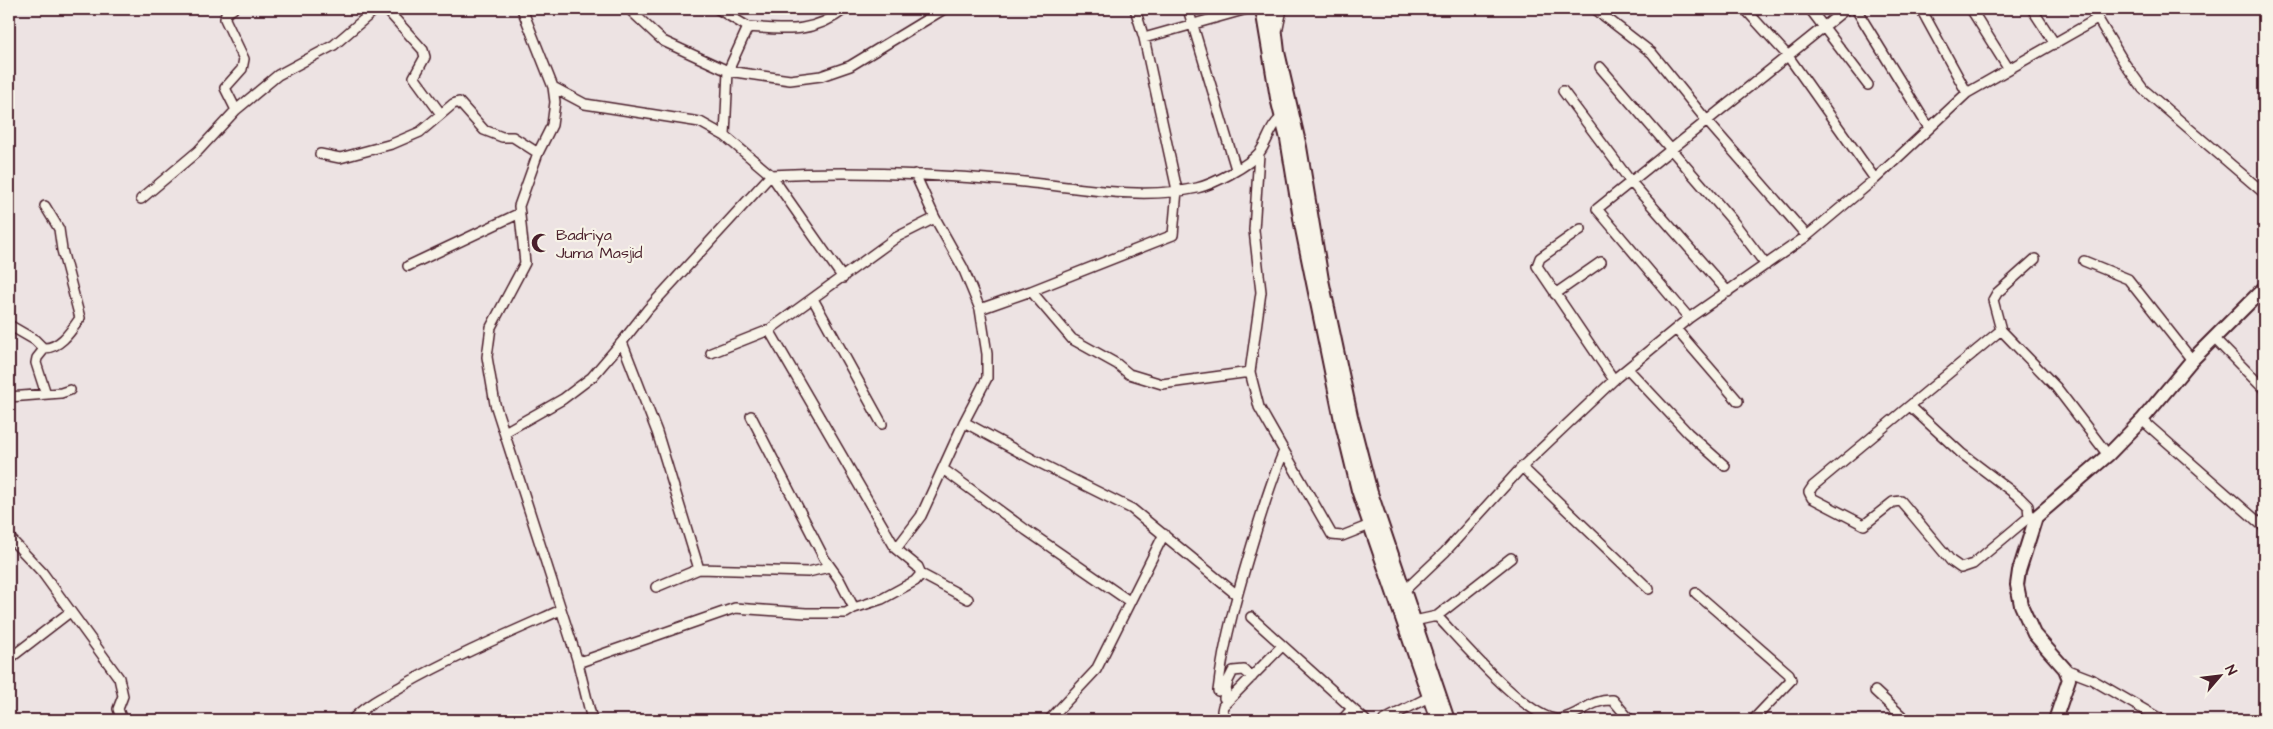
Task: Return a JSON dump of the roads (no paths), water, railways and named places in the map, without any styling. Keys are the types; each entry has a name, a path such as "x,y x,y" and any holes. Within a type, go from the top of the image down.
{"main road":[{"path":"1262,9 1287,116 1328,368 1358,490 1370,525 1382,544 1404,591 1414,621 1429,697 1437,720"},
{"path":"1273,9 1278,75"},
{"path":"1287,116 1300,147 1322,280 1351,416 1382,544 1423,662 1448,720"},
{"path":"2055,720 2069,679 2065,670 2034,634 2021,605 2017,585 2032,517 2108,455 2142,420 2192,360 2264,288"}],"street":[{"path":"233,9 226,13 225,18 244,59 242,69 225,88 236,110"},
{"path":"141,200 198,151 236,110 278,75 334,45 376,9"},
{"path":"386,9 422,50 425,57 414,77 441,114"},
{"path":"522,9 553,88 555,102 552,125 538,153 519,206 524,263 491,327 487,356 495,404 556,587 592,720"},
{"path":"629,9 663,41 728,72 790,80 821,76 850,66 944,9"},
{"path":"718,9 748,27 796,30 832,19 845,9"},
{"path":"980,309 1174,235 1177,190 1144,38 1135,9"},
{"path":"1188,9 1236,169"},
{"path":"1144,38 1247,9"},
{"path":"1276,38 1282,9"},
{"path":"1595,9 1652,53 1707,121 1807,236"},
{"path":"1745,9 1788,56 1875,179"},
{"path":"1810,9 1868,85"},
{"path":"1689,318 1597,209 1846,9"},
{"path":"1856,9 1929,128"},
{"path":"1920,9 1967,93"},
{"path":"1970,9 2008,68"},
{"path":"2032,9 2055,44"},
{"path":"2092,9 2143,89 2264,193"},
{"path":"1404,591 1445,552 1522,467 1614,380 1689,318 1807,236 1875,179 1967,93 2097,19"},
{"path":"726,136 728,72 748,27"},
{"path":"1600,67 1732,220 1766,265"},
{"path":"553,88 585,104 700,122 726,136 771,175 843,278"},
{"path":"1563,91 1631,182 1728,292"},
{"path":"320,154 340,158 392,144 420,132 459,102 463,103 484,130 502,137 513,137 538,153"},
{"path":"505,432 563,399 592,377 648,309 771,175 820,172 915,174 1023,182 1134,194 1198,188 1223,178 1258,154 1273,128 1287,116"},
{"path":"1258,154 1254,230 1262,292 1250,372 1259,407 1332,534 1342,536 1370,525"},
{"path":"896,549 921,516 964,422 987,378 987,354 980,309 963,268 935,218 915,174"},
{"path":"45,206 59,229 62,250 80,318 61,341 50,348 45,348 36,358 46,394"},
{"path":"408,266 520,212"},
{"path":"711,353 769,330 897,237 935,218"},
{"path":"1581,229 1536,263 1614,380"},
{"path":"2035,259 1997,293 1993,300 2001,330 2056,387 2108,455"},
{"path":"2084,261 2128,279 2192,360"},
{"path":"1555,294 1601,262"},
{"path":"1031,291 1072,339 1117,364 1129,374 1162,384 1250,372"},
{"path":"813,299 882,424"},
{"path":"9,325 45,348"},
{"path":"1676,329 1738,401"},
{"path":"769,330 896,549 918,567 921,574 968,598"},
{"path":"1910,406 1961,453 2028,506 2032,517 1973,564 1961,568 1951,561 1901,500 1893,502 1864,525 1812,498 1809,492 1813,486 2001,330"},
{"path":"2214,338 2264,389"},
{"path":"622,342 657,432 699,569"},
{"path":"1628,369 1688,433 1724,466"},
{"path":"9,397 61,393 70,390"},
{"path":"751,416 829,567 839,579 854,608"},
{"path":"2142,420 2264,527"},
{"path":"964,422 1034,460 1132,509 1236,595"},
{"path":"1252,677 1244,670 1232,671 1221,694 1221,660 1236,595 1275,472 1284,451"},
{"path":"1522,467 1649,589"},
{"path":"943,469 1026,530 1129,601"},
{"path":"1049,720 1096,670 1164,534"},
{"path":"9,538 42,572 119,678 123,696 118,709 122,720"},
{"path":"1414,621 1437,616 1511,558"},
{"path":"656,586 699,569 808,572 829,567"},
{"path":"577,659 584,662 735,608 806,614 846,613 854,608 882,599 916,581 921,574"},
{"path":"1696,593 1789,674 1791,680 1752,720"},
{"path":"352,720 359,712 371,704 447,661 561,610"},
{"path":"9,668 12,658 70,612"},
{"path":"1437,616 1489,672 1535,712 1546,718 1561,719 1600,700 1613,700 1630,720"},
{"path":"1251,617 1351,710 1365,720"},
{"path":"1227,720 1222,712 1223,706 1282,646"},
{"path":"2065,670 2091,679 2162,720"},
{"path":"1875,691 1906,720"},
{"path":"1384,720 1429,697"},
{"path":"1342,720 1351,710"}],"place":[{"name":"Badriya Juma Masjid","path":"541,243"}]}
